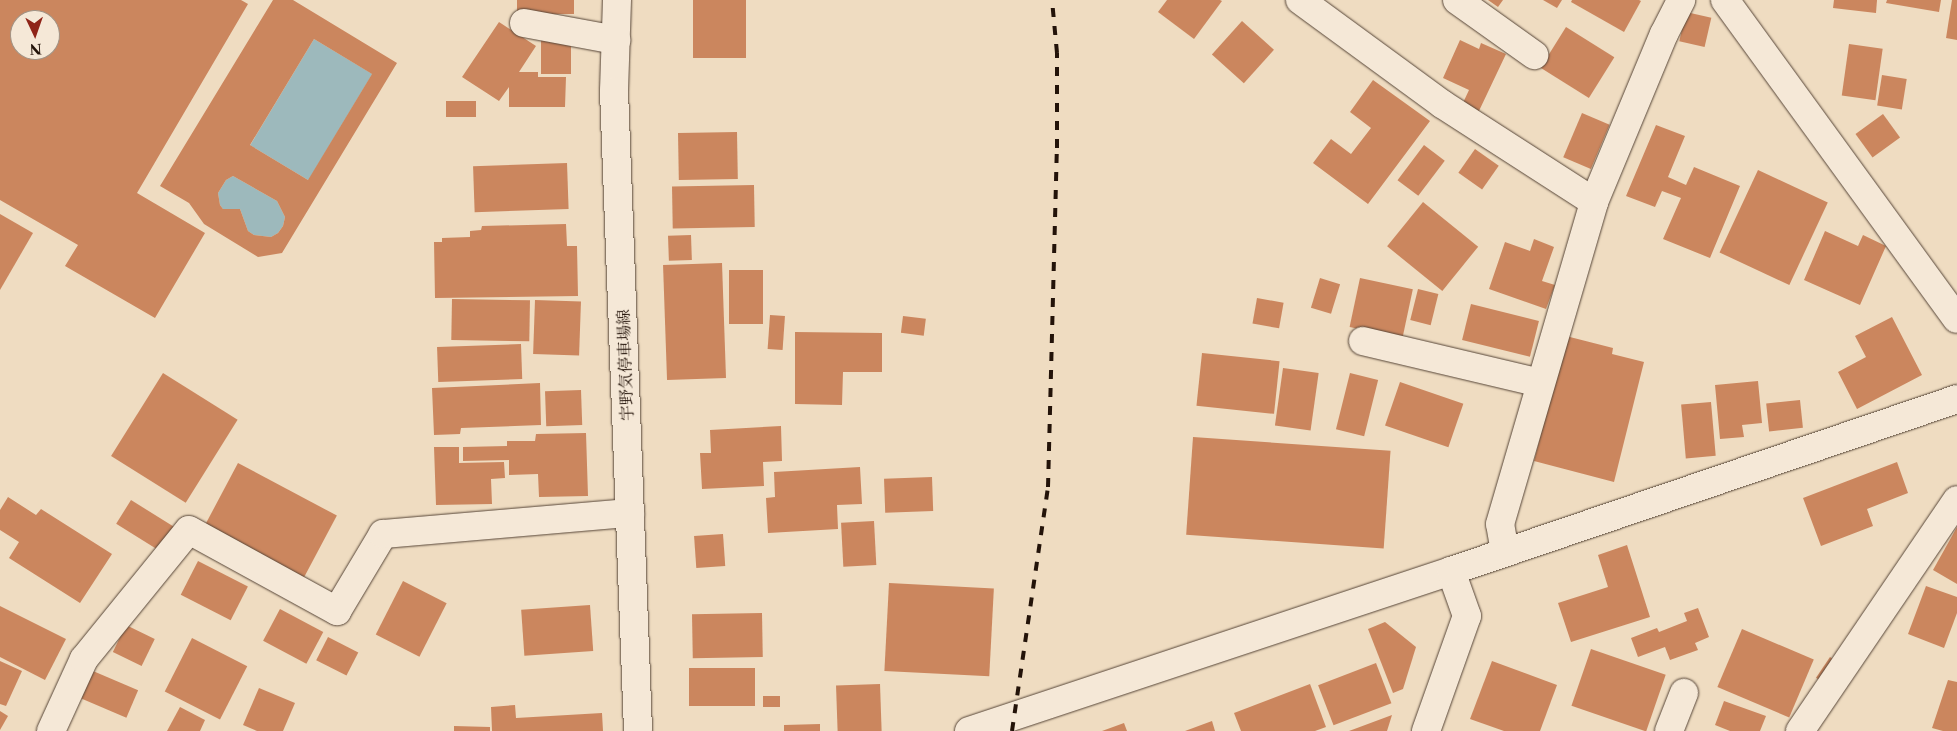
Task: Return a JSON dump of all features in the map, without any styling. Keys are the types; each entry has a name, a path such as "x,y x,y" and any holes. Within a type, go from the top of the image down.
{"street":[{"name":"宇野気停車場線","path":"617,0 614,91 638,731"},
{"path":"1300,0 1442,104 1594,202"},
{"path":"1457,0 1534,56"},
{"path":"1506,552 1500,524 1594,202 1664,34 1681,0"},
{"path":"1725,0 1957,319"},
{"path":"524,23 616,40"},
{"path":"1363,342 1540,383"},
{"path":"969,731 1452,571 1957,399"},
{"path":"1800,731 1957,500"},
{"path":"51,731 84,659 189,530 337,611 383,534 630,513"},
{"path":"1431,730 1467,616 1452,571"},
{"path":"1669,731 1684,693"}],"water":[{"path":"314,39 372,74 308,180 250,145"},
{"path":"233,176 277,201 285,217 283,226 278,233 271,237 254,235 248,231 240,209 223,209 220,205 218,193 226,180"}],"building":[{"path":"0,0 241,0 248,4 137,193 205,233 155,318 65,266 78,245 0,200"},
{"path":"273,0 293,0 397,63 282,253 258,257 204,224 189,203 160,186","holes":["314,39 372,74 308,180 250,145","233,176 277,201 285,217 283,226 278,233 271,237 254,235 248,231 240,209 223,209 220,205 218,193 226,180"]},
{"path":"517,0 574,0 574,14 517,14"},
{"path":"693,0 746,0 746,58 693,58"},
{"path":"1167,0 1222,1 1194,39 1158,12"},
{"path":"1488,0 1503,0 1498,7"},
{"path":"1543,0 1562,0 1557,8"},
{"path":"1572,0 1641,1 1624,32 1571,2"},
{"path":"1834,0 1877,0 1876,13 1833,8"},
{"path":"1887,0 1941,0 1939,12 1886,3"},
{"path":"1952,0 1957,0 1957,40 1946,38"},
{"path":"1686,12 1711,18 1705,47 1679,41"},
{"path":"1242,21 1274,50 1244,83 1212,54"},
{"path":"499,22 536,46 519,72 538,72 538,77 566,77 565,107 509,107 509,87 499,101 462,77"},
{"path":"1566,27 1614,57 1589,98 1541,68"},
{"path":"541,37 571,37 571,74 541,74"},
{"path":"1460,40 1479,49 1481,43 1506,54 1478,113 1462,105 1469,90 1443,78"},
{"path":"1849,44 1883,49 1875,100 1842,95"},
{"path":"1882,75 1907,79 1902,110 1877,106"},
{"path":"1373,80 1430,121 1368,204 1313,163 1331,139 1351,154 1371,128 1350,112"},
{"path":"446,101 476,101 476,117 446,117"},
{"path":"1582,113 1610,125 1591,169 1563,157"},
{"path":"1883,114 1900,137 1873,157 1855,134"},
{"path":"1656,125 1685,136 1668,177 1686,185 1694,167 1740,186 1710,258 1663,239 1681,198 1662,191 1655,207 1626,196"},
{"path":"737,132 738,179 679,180 678,133"},
{"path":"1424,145 1445,161 1418,196 1398,180"},
{"path":"1475,149 1499,166 1482,189 1458,173"},
{"path":"567,163 569,209 475,212 473,166"},
{"path":"1758,170 1828,203 1789,285 1720,252"},
{"path":"754,185 755,227 673,228 672,186"},
{"path":"1423,202 1478,247 1442,291 1387,246"},
{"path":"0,214 33,233 0,290"},
{"path":"566,224 567,246 577,246 578,296 435,298 434,242 442,242 442,238 470,237 470,231 481,230 482,226"},
{"path":"1825,231 1858,246 1863,235 1886,246 1860,305 1804,280"},
{"path":"691,235 692,260 669,261 668,236"},
{"path":"1534,239 1554,247 1542,281 1555,285 1546,309 1489,289 1505,242 1530,251"},
{"path":"722,263 726,378 667,380 663,265"},
{"path":"729,270 763,270 763,324 729,324"},
{"path":"1320,278 1340,284 1331,314 1311,308"},
{"path":"1360,278 1413,289 1402,338 1350,327"},
{"path":"1418,289 1438,294 1431,325 1410,320"},
{"path":"1257,298 1284,303 1279,328 1252,324"},
{"path":"452,299 530,300 529,341 451,340"},
{"path":"535,300 581,302 579,356 533,354"},
{"path":"1471,304 1539,321 1530,357 1462,340"},
{"path":"770,315 785,316 783,350 768,349"},
{"path":"903,316 926,319 924,336 901,333"},
{"path":"1892,317 1922,375 1857,409 1838,372 1866,357 1855,336"},
{"path":"795,332 882,333 882,372 843,372 842,405 795,404"},
{"path":"1566,336 1613,348 1612,354 1644,362 1614,482 1534,461"},
{"path":"521,344 522,379 438,382 437,347"},
{"path":"1202,353 1280,361 1274,414 1196,406"},
{"path":"1283,368 1319,373 1311,430 1275,425"},
{"path":"163,373 238,420 186,503 111,456"},
{"path":"1350,373 1378,380 1364,436 1336,429"},
{"path":"1758,381 1762,423 1742,425 1744,437 1720,439 1715,385"},
{"path":"1400,382 1463,404 1448,447 1385,425"},
{"path":"540,383 541,425 461,428 460,434 434,435 432,388"},
{"path":"581,390 582,425 546,426 545,391"},
{"path":"1800,400 1803,428 1769,431 1766,404"},
{"path":"1711,402 1716,456 1686,458 1681,405"},
{"path":"781,426 782,461 763,462 764,486 702,489 700,453 711,453 710,430"},
{"path":"586,433 588,496 539,497 538,474 509,475 509,460 463,461 463,447 507,446 507,441 535,441 536,434"},
{"path":"1193,437 1391,451 1384,549 1186,535"},
{"path":"434,447 459,447 459,463 504,462 505,478 491,479 492,504 436,505"},
{"path":"1897,462 1908,493 1867,509 1873,526 1821,546 1803,498"},
{"path":"238,463 337,516 301,584 202,531"},
{"path":"860,467 862,504 837,505 838,529 768,533 766,498 775,497 774,472"},
{"path":"932,477 933,511 885,513 884,479"},
{"path":"8,497 36,515 41,509 112,554 80,603 9,558 19,542 0,530 0,510"},
{"path":"131,500 175,528 160,551 116,524"},
{"path":"874,521 876,565 843,567 841,523"},
{"path":"1957,527 1957,584 1933,570"},
{"path":"723,534 725,566 696,568 694,536"},
{"path":"1627,545 1650,617 1571,642 1558,603 1608,587 1598,555"},
{"path":"198,561 248,586 231,620 181,595"},
{"path":"403,581 447,603 419,657 376,634"},
{"path":"889,583 994,588 989,676 884,671"},
{"path":"1926,586 1957,597 1957,613 1944,648 1908,634"},
{"path":"590,605 593,651 524,656 521,610"},
{"path":"0,606 66,639 45,680 0,657"},
{"path":"1698,608 1709,637 1695,643 1698,650 1670,660 1665,647 1638,657 1631,638 1657,628 1659,632 1687,621 1684,613"},
{"path":"280,609 323,632 306,664 263,641"},
{"path":"762,613 763,657 693,658 692,614"},
{"path":"1385,622 1416,647 1403,689 1393,693 1368,629"},
{"path":"126,625 155,639 142,666 113,652"},
{"path":"1742,629 1814,659 1789,717 1717,687"},
{"path":"328,637 358,652 346,676 316,660"},
{"path":"192,638 247,666 220,720 165,691"},
{"path":"1591,649 1666,675 1646,731 1571,706"},
{"path":"1830,657 1839,663 1825,684 1816,678"},
{"path":"0,661 22,671 6,706 0,704"},
{"path":"1492,661 1557,685 1540,731 1504,731 1470,719"},
{"path":"1376,663 1391,703 1334,725 1318,685"},
{"path":"689,668 755,668 755,706 689,706"},
{"path":"93,671 138,690 126,718 81,699"},
{"path":"1948,680 1957,682 1957,731 1943,731 1932,728"},
{"path":"880,684 882,731 838,731 836,686"},
{"path":"1310,684 1326,727 1315,731 1241,731 1234,713"},
{"path":"259,688 295,703 283,731 257,731 243,725"},
{"path":"763,696 780,696 780,707 763,707"},
{"path":"1724,701 1766,716 1760,731 1730,731 1715,725"},
{"path":"515,705 516,718 602,713 603,731 492,731 491,707"},
{"path":"180,707 205,720 200,731 167,731"},
{"path":"0,711 8,716 0,730"},
{"path":"1392,715 1387,731 1349,731"},
{"path":"1212,721 1215,731 1185,731"},
{"path":"1124,723 1127,731 1102,731"},
{"path":"820,724 820,731 784,731 784,725"},
{"path":"454,726 490,727 490,731 454,731"}],"railway":[{"path":"1012,731 1048,487 1057,148 1057,53 1052,0"}]}
